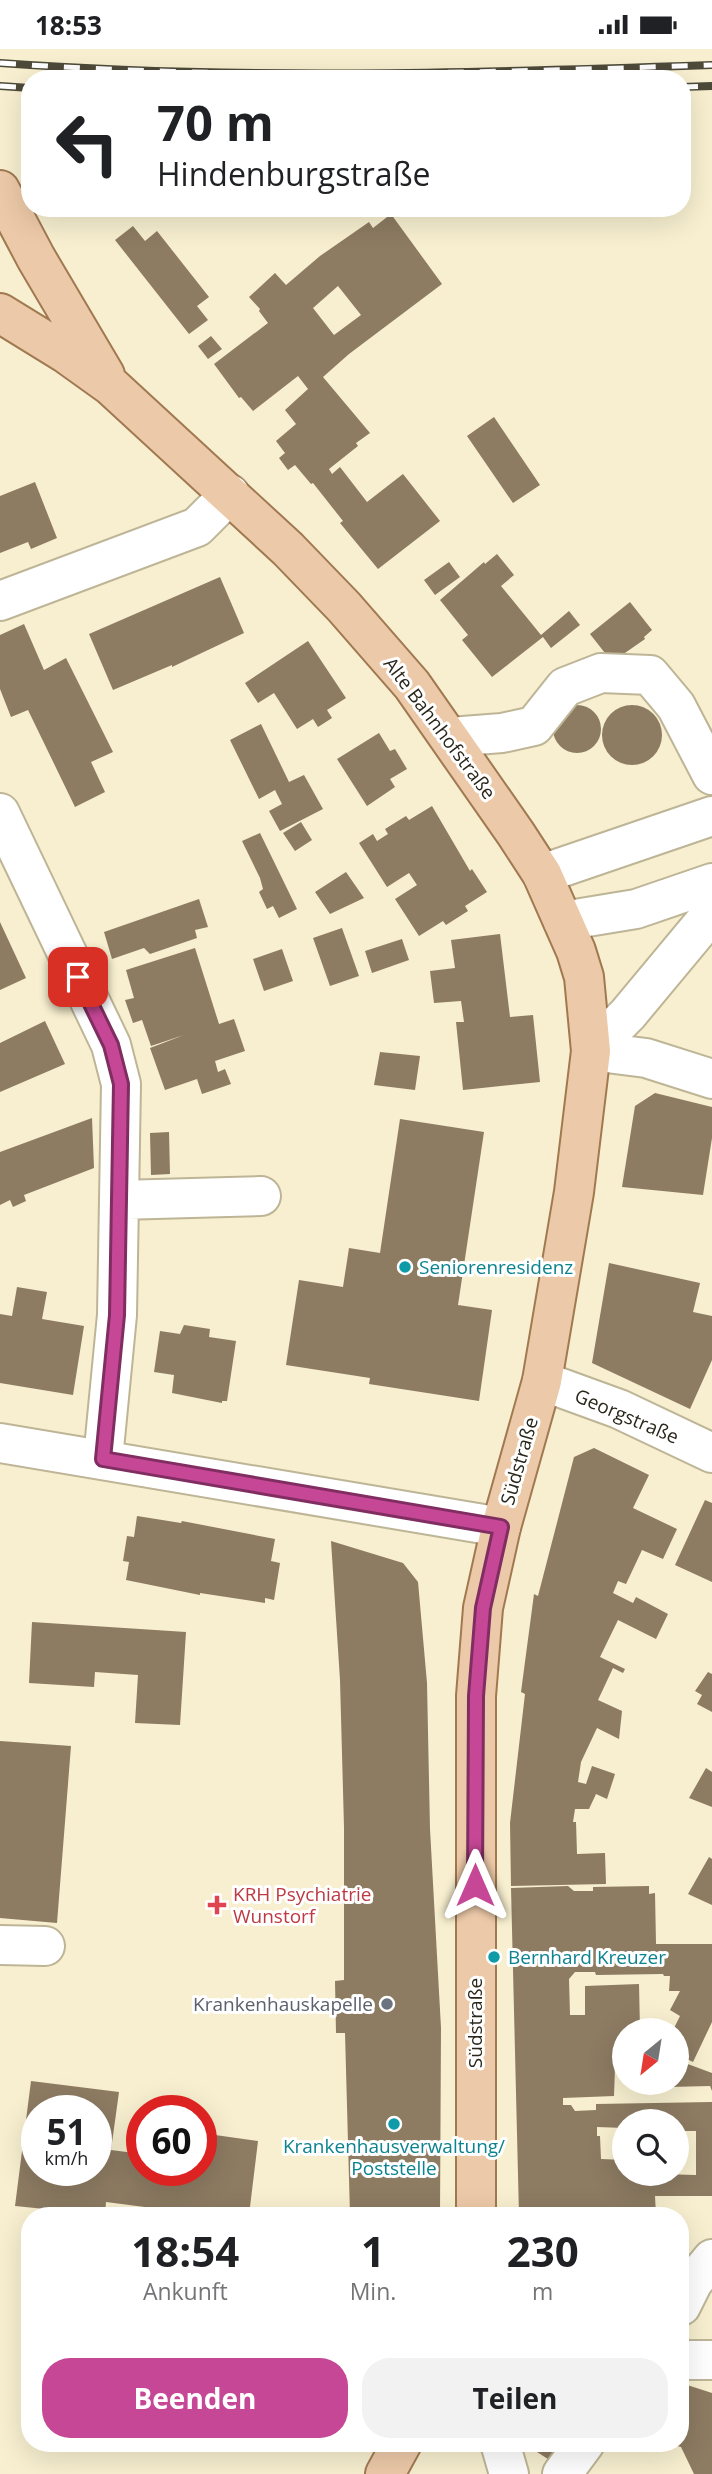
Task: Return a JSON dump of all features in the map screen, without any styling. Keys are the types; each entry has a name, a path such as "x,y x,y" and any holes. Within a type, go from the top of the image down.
{"main road":[{"path":"0,190 36,258 111,386"},
{"name":"Alte Bahnhofstraße","path":"0,313 65,353 111,386 288,549 344,607 412,685 542,874 584,977 588,1002"},
{"name":"Südstraße","path":"476,2207 476,1696 483,1608 501,1527 542,1381 574,1192 591,1051 588,1002"},
{"path":"385,2474 397,2452"}],"street":[{"path":"0,601 197,527 230,494"},
{"path":"450,737 502,733 534,726 565,687 601,673 650,675 676,706 712,775"},
{"path":"0,813 12,868 111,1045 121,1084 117,1315 103,1459"},
{"path":"542,874 712,816"},
{"path":"563,921 636,909 712,883"},
{"path":"591,1051 628,1014 712,913"},
{"path":"591,1051 646,1058 712,1079"},
{"path":"119,1200 261,1196"},
{"name":"Georgstraße","path":"542,1381 618,1409 712,1453"},
{"path":"0,1443 501,1527"},
{"path":"0,1945 45,1946"},
{"path":"689,2290 693,2282 712,2263"},
{"path":"689,2360 712,2360"},
{"path":"503,2452 509,2474"},
{"path":"562,2474 578,2452"}],"building":[{"path":"387,217 393,217 442,284 349,354 323,377 370,433 329,469 332,474 340,467 367,502 403,474 440,521 378,569 340,523 343,521 313,483 311,484 295,465 288,470 279,458 285,453 276,441 296,424 285,410 308,389 298,376 253,411 239,398 214,364 268,323 249,297 275,273 286,285 320,256 369,222 373,228","holes":["338,286 361,315 334,335 313,308"]},
{"path":"133,226 145,241 157,231 209,297 197,306 208,320 189,334 115,240"},
{"path":"211,336 222,349 208,359 198,346"},
{"path":"494,417 540,485 513,503 467,436"},
{"path":"35,482 57,538 31,549 28,542 0,553 0,496"},
{"path":"497,554 514,575 501,586 541,635 569,611 580,625 551,648 543,637 492,677 462,640 468,635 440,600"},
{"path":"449,562 460,577 435,595 424,580"},
{"path":"220,577 244,633 172,667 113,690 89,634"},
{"path":"630,602 652,630 645,639 612,662 590,634"},
{"path":"24,624 44,670 66,658 113,752 91,762 105,792 75,807 28,710 11,717 0,689 0,635"},
{"path":"308,641 346,698 327,710 332,718 318,727 313,719 297,729 274,693 258,703 245,683"},
{"path":"577,705 594,712 601,729 594,746 577,753 560,746 553,729 560,712"},
{"path":"632,705 649,710 657,718 662,735 657,752 649,760 632,765 615,760 607,752 602,735 607,718 615,710"},
{"path":"261,724 289,782 304,775 323,809 280,831 269,811 282,804 275,790 259,799 230,740"},
{"path":"379,733 390,751 395,749 407,769 390,779 395,787 367,806 337,759"},
{"path":"432,806 470,871 472,869 487,892 465,906 468,911 446,925 443,921 419,936 395,899 417,885 409,873 387,887 359,843 373,834 377,841 388,834 385,829 406,816 409,820"},
{"path":"301,822 312,840 295,851 283,833"},
{"path":"260,833 297,909 279,918 273,906 267,909 259,892 263,889 260,878 242,841"},
{"path":"346,872 364,898 330,914 315,892"},
{"path":"199,899 208,927 195,930 197,938 150,954 144,948 112,959 104,932"},
{"path":"0,922 26,978 0,990"},
{"path":"342,928 359,976 330,986 313,938"},
{"path":"500,934 510,1017 533,1015 540,1082 463,1090 456,1022 464,1022 461,1001 434,1003 430,971 455,968 451,940"},
{"path":"402,939 409,960 372,973 365,951"},
{"path":"195,948 219,1024 234,1019 245,1051 215,1061 218,1072 225,1069 231,1084 202,1094 197,1079 165,1090 150,1048 184,1035 151,1046 142,1020 133,1023 125,1000 134,998 126,970"},
{"path":"282,949 293,981 264,991 253,959"},
{"path":"45,1021 65,1064 0,1092 0,1043"},
{"path":"380,1052 420,1056 415,1090 374,1085"},
{"path":"655,1093 712,1107 712,1138 703,1195 622,1187 635,1106"},
{"path":"92,1118 94,1168 24,1195 26,1201 13,1207 10,1200 0,1205 0,1152"},
{"name":"Seniorenresidenz","path":"400,1119 484,1132 458,1305 492,1310 479,1401 369,1384 370,1378 286,1365 299,1280 343,1287 349,1248 380,1253"},
{"path":"169,1132 170,1174 151,1175 150,1133"},
{"path":"609,1263 700,1283 693,1312 712,1316 712,1360 690,1409 592,1363"},
{"path":"17,1287 47,1292 42,1319 84,1326 73,1395 0,1383 0,1314 12,1316"},
{"path":"184,1325 210,1329 209,1337 236,1341 227,1401 222,1403 172,1393 174,1375 154,1372 160,1331 180,1334"},
{"path":"594,1448 649,1475 633,1508 677,1529 663,1559 642,1550 626,1584 618,1581 613,1593 633,1603 636,1597 668,1614 656,1639 618,1620 600,1657 625,1669 623,1673 613,1668 598,1700 622,1711 619,1739 597,1728 581,1762 578,1782 586,1784 592,1766 615,1774 607,1799 596,1794 589,1809 575,1809 573,1822 576,1822 577,1854 605,1853 606,1884 511,1886 510,1823 525,1694 521,1692 534,1594 538,1596 574,1457"},
{"path":"705,1500 712,1503 712,1582 675,1565"},
{"path":"137,1516 182,1521 275,1539 271,1561 280,1563 274,1600 265,1598 265,1603 200,1595 126,1580 129,1562 123,1561 127,1536 134,1537"},
{"path":"331,1541 403,1563 418,1582 427,1683 430,1829 441,2028 440,2207 350,2207 345,2033 336,2033 335,1981 344,1980 340,1680"},
{"path":"32,1622 186,1632 180,1725 135,1723 138,1675 95,1672 94,1687 29,1683"},
{"path":"708,1672 712,1674 712,1712 697,1704 702,1695 695,1691"},
{"path":"0,1741 71,1746 57,1923 0,1918"},
{"path":"706,1768 712,1772 712,1807 689,1798"},
{"path":"709,1857 712,1859 712,1905 688,1894"},
{"path":"568,1886 574,1891 593,1891 593,1887 649,1886 649,1894 655,1893 656,1944 712,1944 712,2022 693,2062 690,2060 690,2018 679,2018 680,2016 670,2010 680,1991 669,1991 670,1976 596,1975 595,1972 575,1972 569,1979 570,2015 585,2015 585,1986 639,1984 640,2018 612,2018 614,2096 563,2098 563,2105 571,2105 575,2111 596,2110 596,2104 712,2102 712,2196 655,2196 656,2207 519,2207 511,1888"},
{"path":"690,2065 712,2073 712,2091 710,2086 690,2086"},
{"path":"31,2081 119,2092 112,2143 112,2095 29,2095"},
{"path":"217,2135 258,2141 250,2207 145,2207 106,2202 106,2207 15,2206 21,2159 21,2186 112,2186 112,2150 126,2152 126,2186 217,2186"},
{"path":"689,2386 712,2393 712,2474 694,2474 683,2452 689,2452"},
{"path":"537,2452 563,2452 551,2461"}],"railway":[{"path":"0,63 134,70"},
{"path":"534,70 712,65"},
{"path":"0,86 21,87"},
{"path":"691,87 712,86"}],"place":[{"name":"Seniorenresidenz","path":"405,1267"},
{"name":"KRH Psychiatrie Wunstorf","path":"217,1905"},
{"name":"Bernhard Kreuzer","path":"494,1957"},
{"name":"Krankenhauskapelle","path":"387,2004"},
{"name":"Krankenhausverwaltung/ Poststelle","path":"394,2124"}],"route":[{"path":"78,977 111,1045 121,1084 117,1315 103,1459 501,1527 483,1608 476,1696 475,1885"}]}
